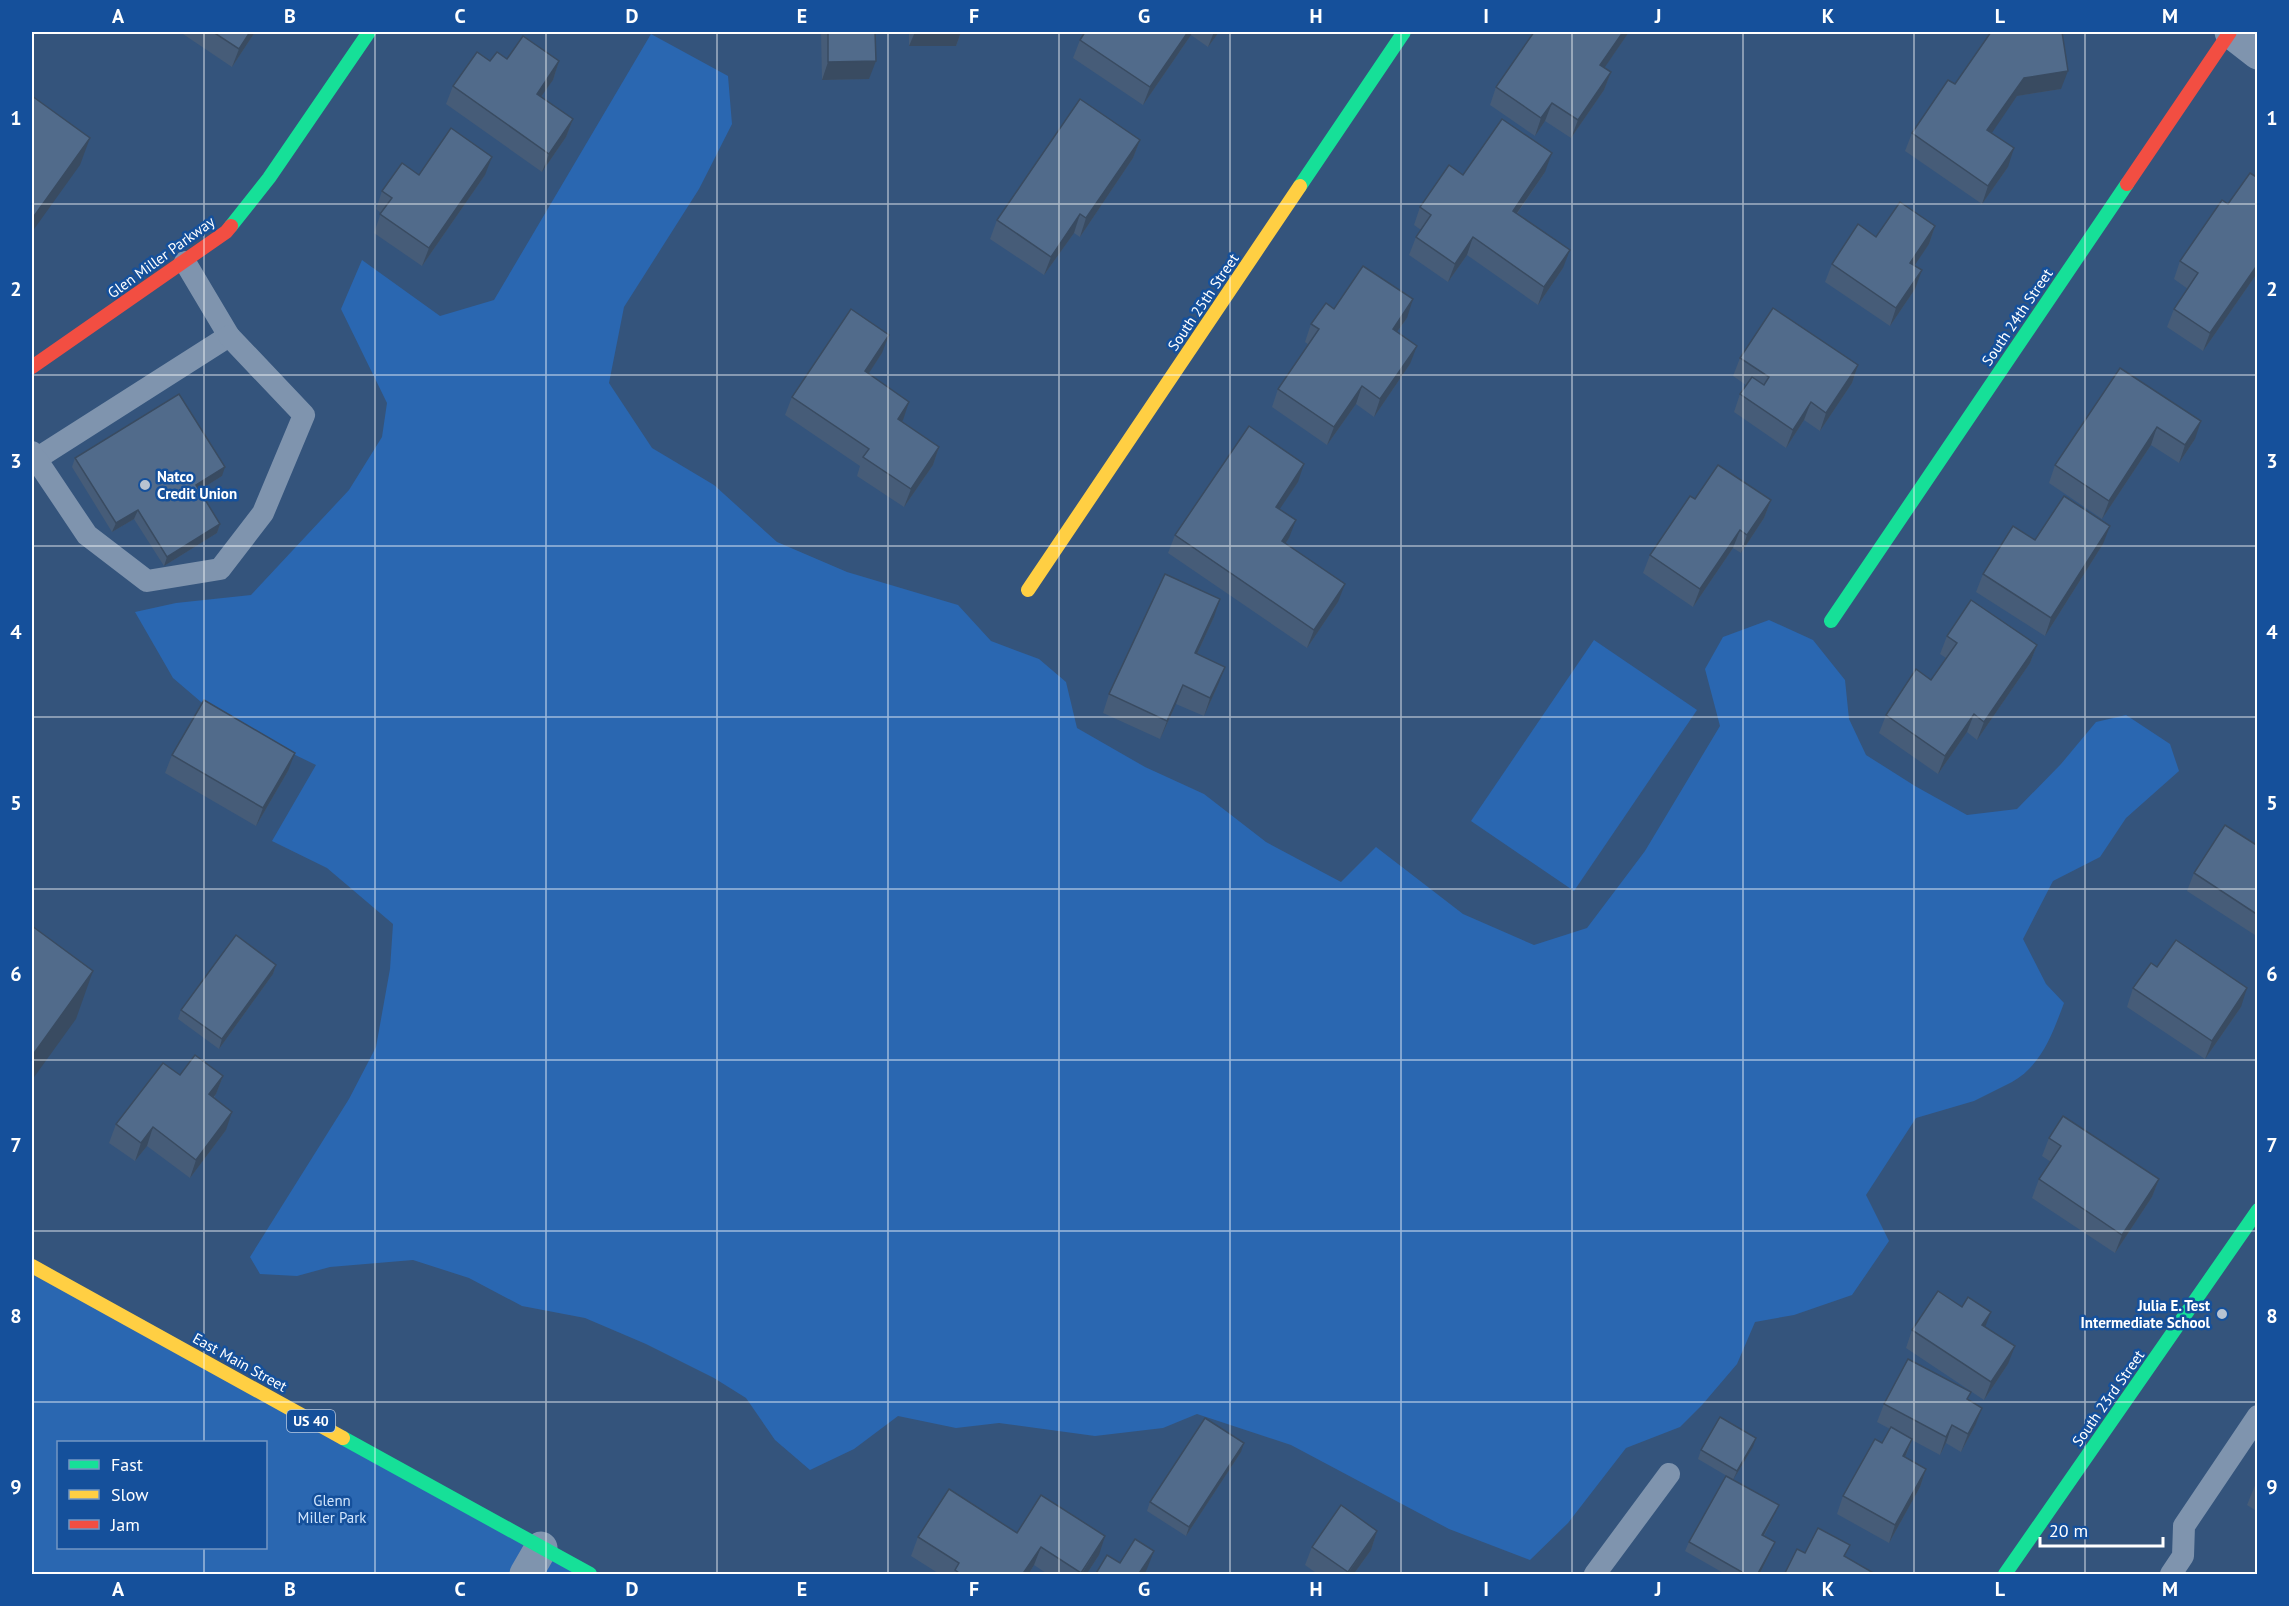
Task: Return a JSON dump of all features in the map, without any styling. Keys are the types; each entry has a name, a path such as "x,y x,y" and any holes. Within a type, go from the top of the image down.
{"street":[{"name":"Glen Miller Parkway","path":"32,367 226,232 269,178 369,32"},
{"name":"South 25th Street","path":"1028,590 1404,32"},
{"path":"2231,32 2258,53"},
{"name":"South 24th Street","path":"1831,621 2231,32"},
{"name":"South 23rd Street","path":"2005,1575 2258,1210"},
{"name":"East Main Street","path":"32,1266 534,1561 590,1575"}],"lane":[{"path":"185,262 229,336 304,415 263,513 220,569 147,581 87,535 34,456 229,336"},
{"path":"2171,1575 2183,1556 2184,1526 2258,1416"},
{"path":"1595,1575 1669,1474"}],"green space":[{"path":"651,34 728,76 732,124 699,189 624,307 609,383 652,448 714,485 777,542 847,572 958,605 991,641 1039,659 1066,682 1077,728 1145,767 1204,794 1266,842 1341,882 1376,847 1463,914 1534,945 1587,928 1645,851 1720,726 1705,669 1723,637 1769,620 1813,640 1845,680 1849,719 1866,755 1967,815 2017,809 2061,764 2096,722 2126,715 2170,744 2179,771 2126,818 2100,857 2053,881 2023,939 2046,984 2064,1003 2051,1036 2039,1057 2031,1067 2012,1082 1974,1101 1916,1118 1866,1195 1889,1241 1852,1295 1794,1315 1755,1322 1737,1364 1702,1405 1680,1427 1626,1448 1568,1523 1530,1560 1449,1529 1291,1445 1197,1414 1163,1428 1095,1436 999,1423 956,1428 898,1416 854,1449 810,1470 775,1440 746,1398 714,1378 646,1344 585,1318 522,1306 469,1278 413,1260 330,1267 297,1276 260,1274 250,1257 349,1099 376,1047 390,969 393,924 327,868 272,841 316,765 221,719 173,678 135,612 176,603 251,595 349,490 382,437 387,403 341,309 362,260 440,316 494,300"},
{"path":"1594,640 1697,710 1574,891 1471,821"},
{"name":"Glenn Miller Park","path":"32,1266 590,1574 32,1574"}],"building":[{"path":"213,32 250,32 239,49"},
{"path":"828,32 875,32 876,61 828,62"},
{"path":"1085,32 1188,32 1150,87 1080,40"},
{"path":"1534,32 1623,32 1600,65 1611,72 1578,120 1552,103 1541,118 1496,87"},
{"path":"1991,32 2062,32 2068,71 2024,78 1987,130 2014,148 1988,186 1912,133 1948,80 1955,84"},
{"path":"523,36 559,61 537,94 573,119 549,154 453,86 477,52 490,61 497,52 507,59"},
{"path":"32,96 90,138 32,219"},
{"path":"1080,99 1140,140 1086,218 1080,214 1051,257 997,220"},
{"path":"1502,119 1552,153 1513,211 1570,250 1544,287 1473,237 1455,264 1416,237 1431,215 1420,207 1449,165 1463,175"},
{"path":"451,128 492,157 429,248 380,214 392,198 382,191 402,163 419,175"},
{"path":"2250,173 2258,178 2258,264 2210,333 2174,309 2198,273 2180,261 2222,200 2228,204"},
{"path":"1900,202 1935,226 1910,263 1922,270 1896,308 1832,264 1858,224 1876,237"},
{"path":"1363,266 1413,299 1393,329 1417,346 1380,399 1362,386 1334,427 1278,389 1319,329 1311,324 1326,303 1334,309"},
{"path":"1773,308 1858,365 1826,413 1811,402 1793,430 1740,394 1752,377 1764,385 1769,377 1740,358"},
{"path":"851,309 889,335 865,371 909,402 898,419 939,447 911,489 863,457 869,449 792,397"},
{"path":"2120,368 2201,421 2185,445 2157,427 2109,501 2055,465"},
{"name":"Natco Credit Union","path":"179,394 225,467 196,485 220,524 167,557 138,510 116,523 75,458"},
{"path":"1249,426 1304,464 1276,507 1296,520 1282,541 1345,584 1314,630 1175,535"},
{"path":"1718,465 1771,500 1747,535 1740,530 1700,589 1650,555 1690,496 1695,499"},
{"path":"2064,496 2110,526 2051,618 1983,574 2013,526 2035,540"},
{"path":"1165,574 1220,599 1195,653 1225,667 1210,698 1183,685 1167,721 1109,694"},
{"path":"1971,600 2037,645 1984,722 1974,714 1945,756 1886,715 1916,669 1931,680 1957,643 1947,636"},
{"path":"204,700 295,753 263,808 172,755"},
{"path":"2225,825 2258,846 2258,915 2194,873"},
{"path":"32,926 93,971 32,1056"},
{"path":"236,935 276,965 222,1039 181,1010"},
{"path":"2176,940 2247,988 2212,1041 2133,988 2151,963 2157,967"},
{"path":"195,1055 223,1076 209,1094 232,1112 196,1160 153,1127 141,1143 116,1124 163,1063 180,1075"},
{"path":"2063,1116 2159,1179 2122,1235 2039,1179 2061,1146 2049,1138"},
{"path":"1938,1291 1962,1307 1968,1297 1991,1312 1982,1325 2015,1346 1991,1382 1912,1330"},
{"path":"1908,1359 1971,1392 1967,1399 1982,1408 1968,1434 1952,1425 1946,1437 1884,1404"},
{"path":"1720,1417 1756,1438 1737,1471 1701,1450"},
{"path":"1205,1418 1244,1443 1189,1527 1150,1502"},
{"path":"1891,1427 1912,1439 1903,1456 1926,1469 1895,1525 1843,1496 1875,1439 1882,1443"},
{"path":"1726,1476 1779,1505 1762,1535 1775,1542 1757,1575 1747,1575 1689,1542"},
{"path":"949,1489 1017,1533 1041,1495 1105,1536 1081,1573 1041,1547 1022,1575 962,1575 955,1570 959,1563 918,1537"},
{"path":"1341,1505 1377,1531 1348,1572 1312,1547"},
{"path":"1818,1528 1850,1545 1844,1556 1877,1575 1784,1575 1797,1549 1805,1553"},
{"path":"1135,1539 1154,1551 1138,1575 1095,1575 1107,1555 1120,1563"}],"traffic: fast":[{"path":"231,226 269,178 369,32"},
{"path":"1300,186 1404,32"},
{"path":"1831,621 2127,184"},
{"path":"2005,1574 2258,1210"},
{"path":"343,1438 590,1574"}],"traffic: slow":[{"path":"1028,590 1300,186"},
{"path":"32,1266 343,1438"}],"traffic: jam":[{"path":"2127,184 2230,32"},
{"path":"32,367 226,232 231,226"}],"place":[{"name":"Natco Credit Union","path":"145,485"},
{"name":"Julia E. Test Intermediate School","path":"2222,1314"}]}
